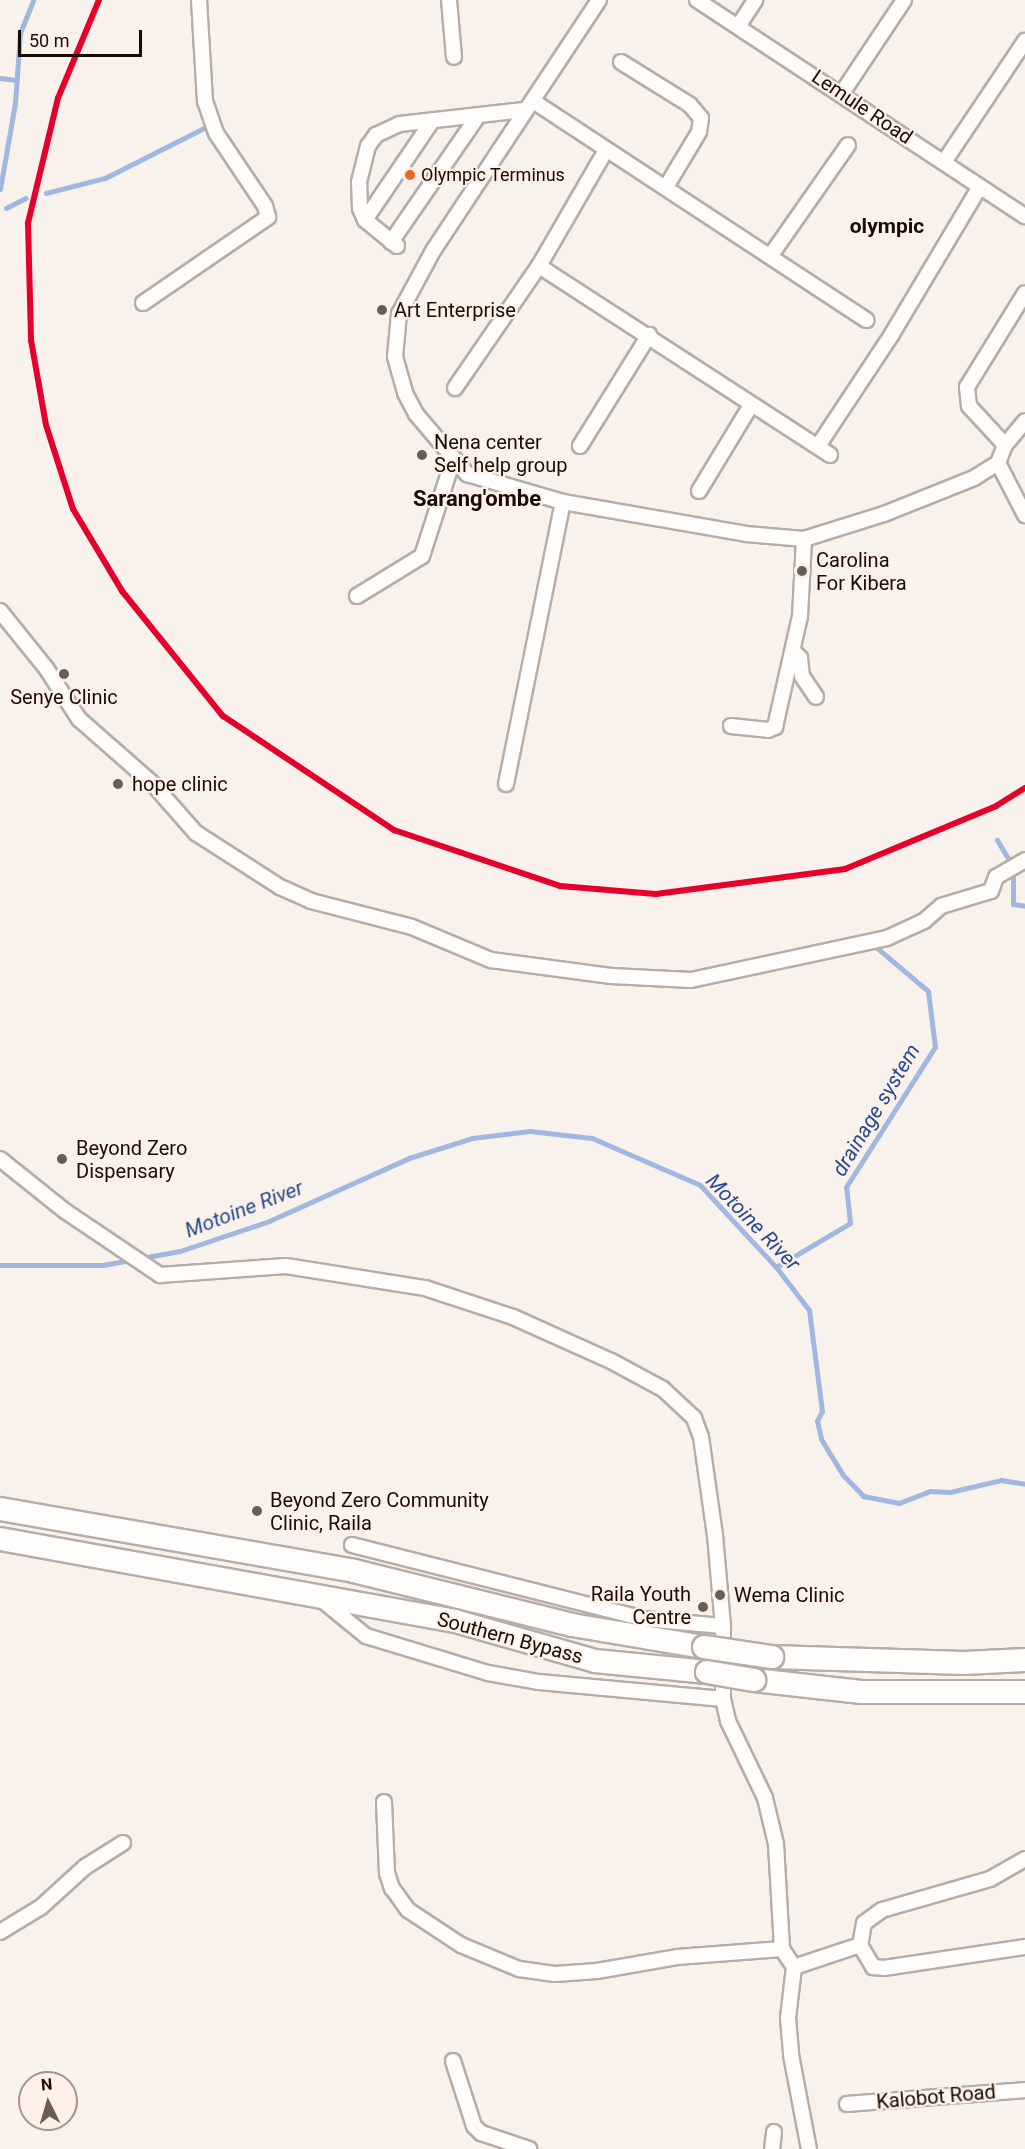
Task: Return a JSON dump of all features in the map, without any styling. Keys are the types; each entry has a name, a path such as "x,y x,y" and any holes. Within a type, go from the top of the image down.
{"highway":[{"name":"Southern Bypass","path":"0,1509 354,1571 572,1625 704,1647 772,1657 964,1663 1025,1660"},
{"name":"Southern Bypass","path":"0,1539 455,1621 595,1661 707,1672 754,1680 861,1692 1025,1692"}],"street":[{"path":"143,303 268,217 266,206 216,133 205,101 200,0"},
{"path":"449,0 454,57"},
{"path":"599,0 434,249 399,314 394,338 397,373 416,414 467,474 564,502 746,534 804,539 919,501 974,478 998,463 1005,445 1025,421"},
{"name":"Lemule Road","path":"697,0 739,25 1025,216"},
{"path":"739,25 755,0"},
{"path":"842,93 904,0"},
{"path":"944,162 1025,41"},
{"path":"621,62 690,105 701,118 699,132 666,187"},
{"path":"478,116 394,244 365,220 360,208 359,182 368,146 376,135 400,124 478,116 528,106 666,187 867,320"},
{"path":"365,220 432,121"},
{"path":"771,255 848,145"},
{"path":"455,388 539,266 606,150"},
{"path":"818,446 892,334 980,188"},
{"path":"539,266 830,455"},
{"path":"1005,445 969,406 967,387 1025,293"},
{"path":"580,446 649,336"},
{"path":"699,490 751,405"},
{"path":"357,596 422,556 453,460"},
{"path":"998,463 1025,515"},
{"path":"506,784 564,502"},
{"path":"732,726 768,730 776,727 800,616 804,539"},
{"path":"0,611 46,668 79,719 152,783 196,833 280,887 311,901 412,927 491,960 611,976 691,980 887,938 924,921 940,906 991,891 996,878 1025,860"},
{"path":"793,651 800,658 802,676 816,697"},
{"path":"0,1159 107,1241 160,1275 286,1266 425,1288 523,1322 663,1389 694,1418 702,1437 723,1626 723,1700 728,1721 765,1798 774,1831 783,1908 782,1949 794,1967 788,2018 791,2055 809,2149"},
{"path":"352,1545 644,1619 723,1626"},
{"path":"318,1596 366,1636 488,1673 540,1682 723,1700"},
{"path":"384,1802 387,1873 403,1904 422,1922 442,1934 519,1969 555,1974 597,1971 677,1958 782,1949"},
{"path":"0,1932 41,1907 85,1867 123,1843"},
{"path":"1025,1859 990,1879 882,1910 864,1923 860,1945 873,1967 884,1968 1025,1947"},
{"path":"794,1967 860,1945"},
{"path":"453,2061 474,2126 481,2133 530,2149"},
{"name":"Kalobot Road","path":"847,2104 1025,2090"},
{"path":"772,2149 774,2132"}],"waterway":[{"path":"0,189 15,103 20,33 33,0"},
{"path":"0,78 17,80"},
{"path":"46,193 105,178 206,127"},
{"path":"6,208 26,198"},
{"name":"drainage system","path":"997,840 1013,867 1013,904 1025,906"},
{"name":"drainage system","path":"776,1267 850,1223 846,1187 935,1047 928,991 871,943"},
{"name":"Motoine River","path":"0,1265 103,1265 180,1251 269,1221 409,1158 472,1138 530,1131 592,1138 700,1185 776,1267 809,1310 822,1411 817,1421 821,1439 843,1475 863,1496 899,1503 930,1491 950,1492 1001,1480 1025,1484"}],"transit line":[{"path":"99,0 58,98 28,223 31,340 46,425 73,509 122,591 223,716 394,830 560,886 656,894 845,869 996,806 1025,788"}],"place":[{"name":"Olympic Terminus","path":"410,175"},
{"name":"Art Enterprise","path":"382,310"},
{"name":"Nena center Self help group","path":"422,455"},
{"name":"Carolina For Kibera","path":"802,571"},
{"name":"Senye Clinic","path":"64,674"},
{"name":"hope clinic","path":"118,784"},
{"name":"Beyond Zero Dispensary","path":"62,1159"},
{"name":"Beyond Zero Community Clinic, Raila","path":"257,1511"},
{"name":"Wema Clinic","path":"720,1595"},
{"name":"Raila Youth Centre","path":"703,1607"}],"district":[{"name":"olympic","path":"887,226"},
{"name":"Sarang'ombe","path":"477,499"}]}
